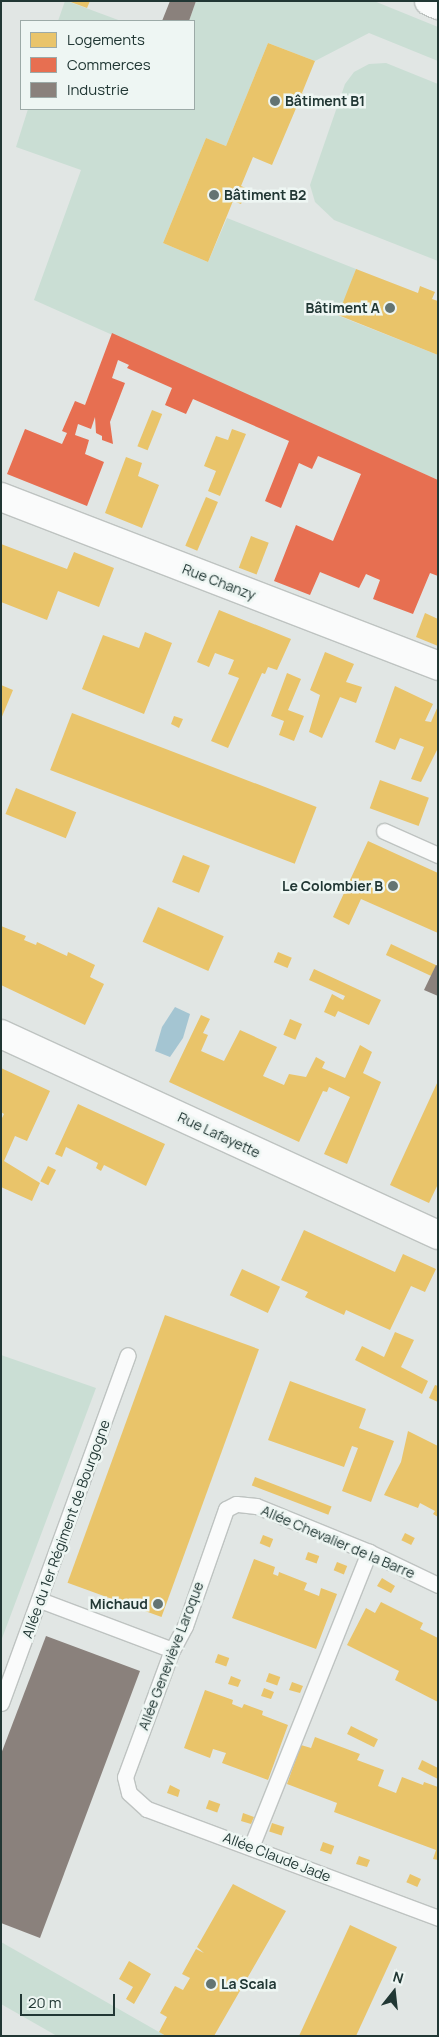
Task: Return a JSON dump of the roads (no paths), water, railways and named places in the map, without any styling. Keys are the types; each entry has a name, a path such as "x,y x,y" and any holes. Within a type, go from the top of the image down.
{"street":[{"path":"429,1 438,5"},
{"name":"Rue Chanzy","path":"1,497 438,666"},
{"name":"Rue Lafayette","path":"1,1034 438,1235"}],"lane":[{"path":"384,831 438,855"},
{"name":"Allée du 1er Régiment de Bourgogne","path":"1,1703 128,1356"},
{"name":"Allée Chevalier de la Barre","path":"236,1504 256,1506 369,1552 438,1585"},
{"name":"Allée Geneviève Laroque","path":"127,1786 127,1770 172,1650 185,1626 220,1518 226,1510 236,1504"},
{"path":"251,1847 369,1552"},
{"path":"40,1600 172,1650"},
{"name":"Allée Claude Jade","path":"127,1786 135,1801 147,1809 438,1918"}],"water":[{"path":"175,1007 190,1014 183,1038 170,1057 155,1051 162,1027"}],"place":[{"name":"Bâtiment B1","path":"275,101"},
{"name":"Bâtiment B2","path":"214,195"},
{"name":"Bâtiment A","path":"390,308"},
{"name":"Le Colombier B","path":"393,886"},
{"name":"Michaud","path":"158,1604"},
{"name":"La Scala","path":"211,1984"}]}
